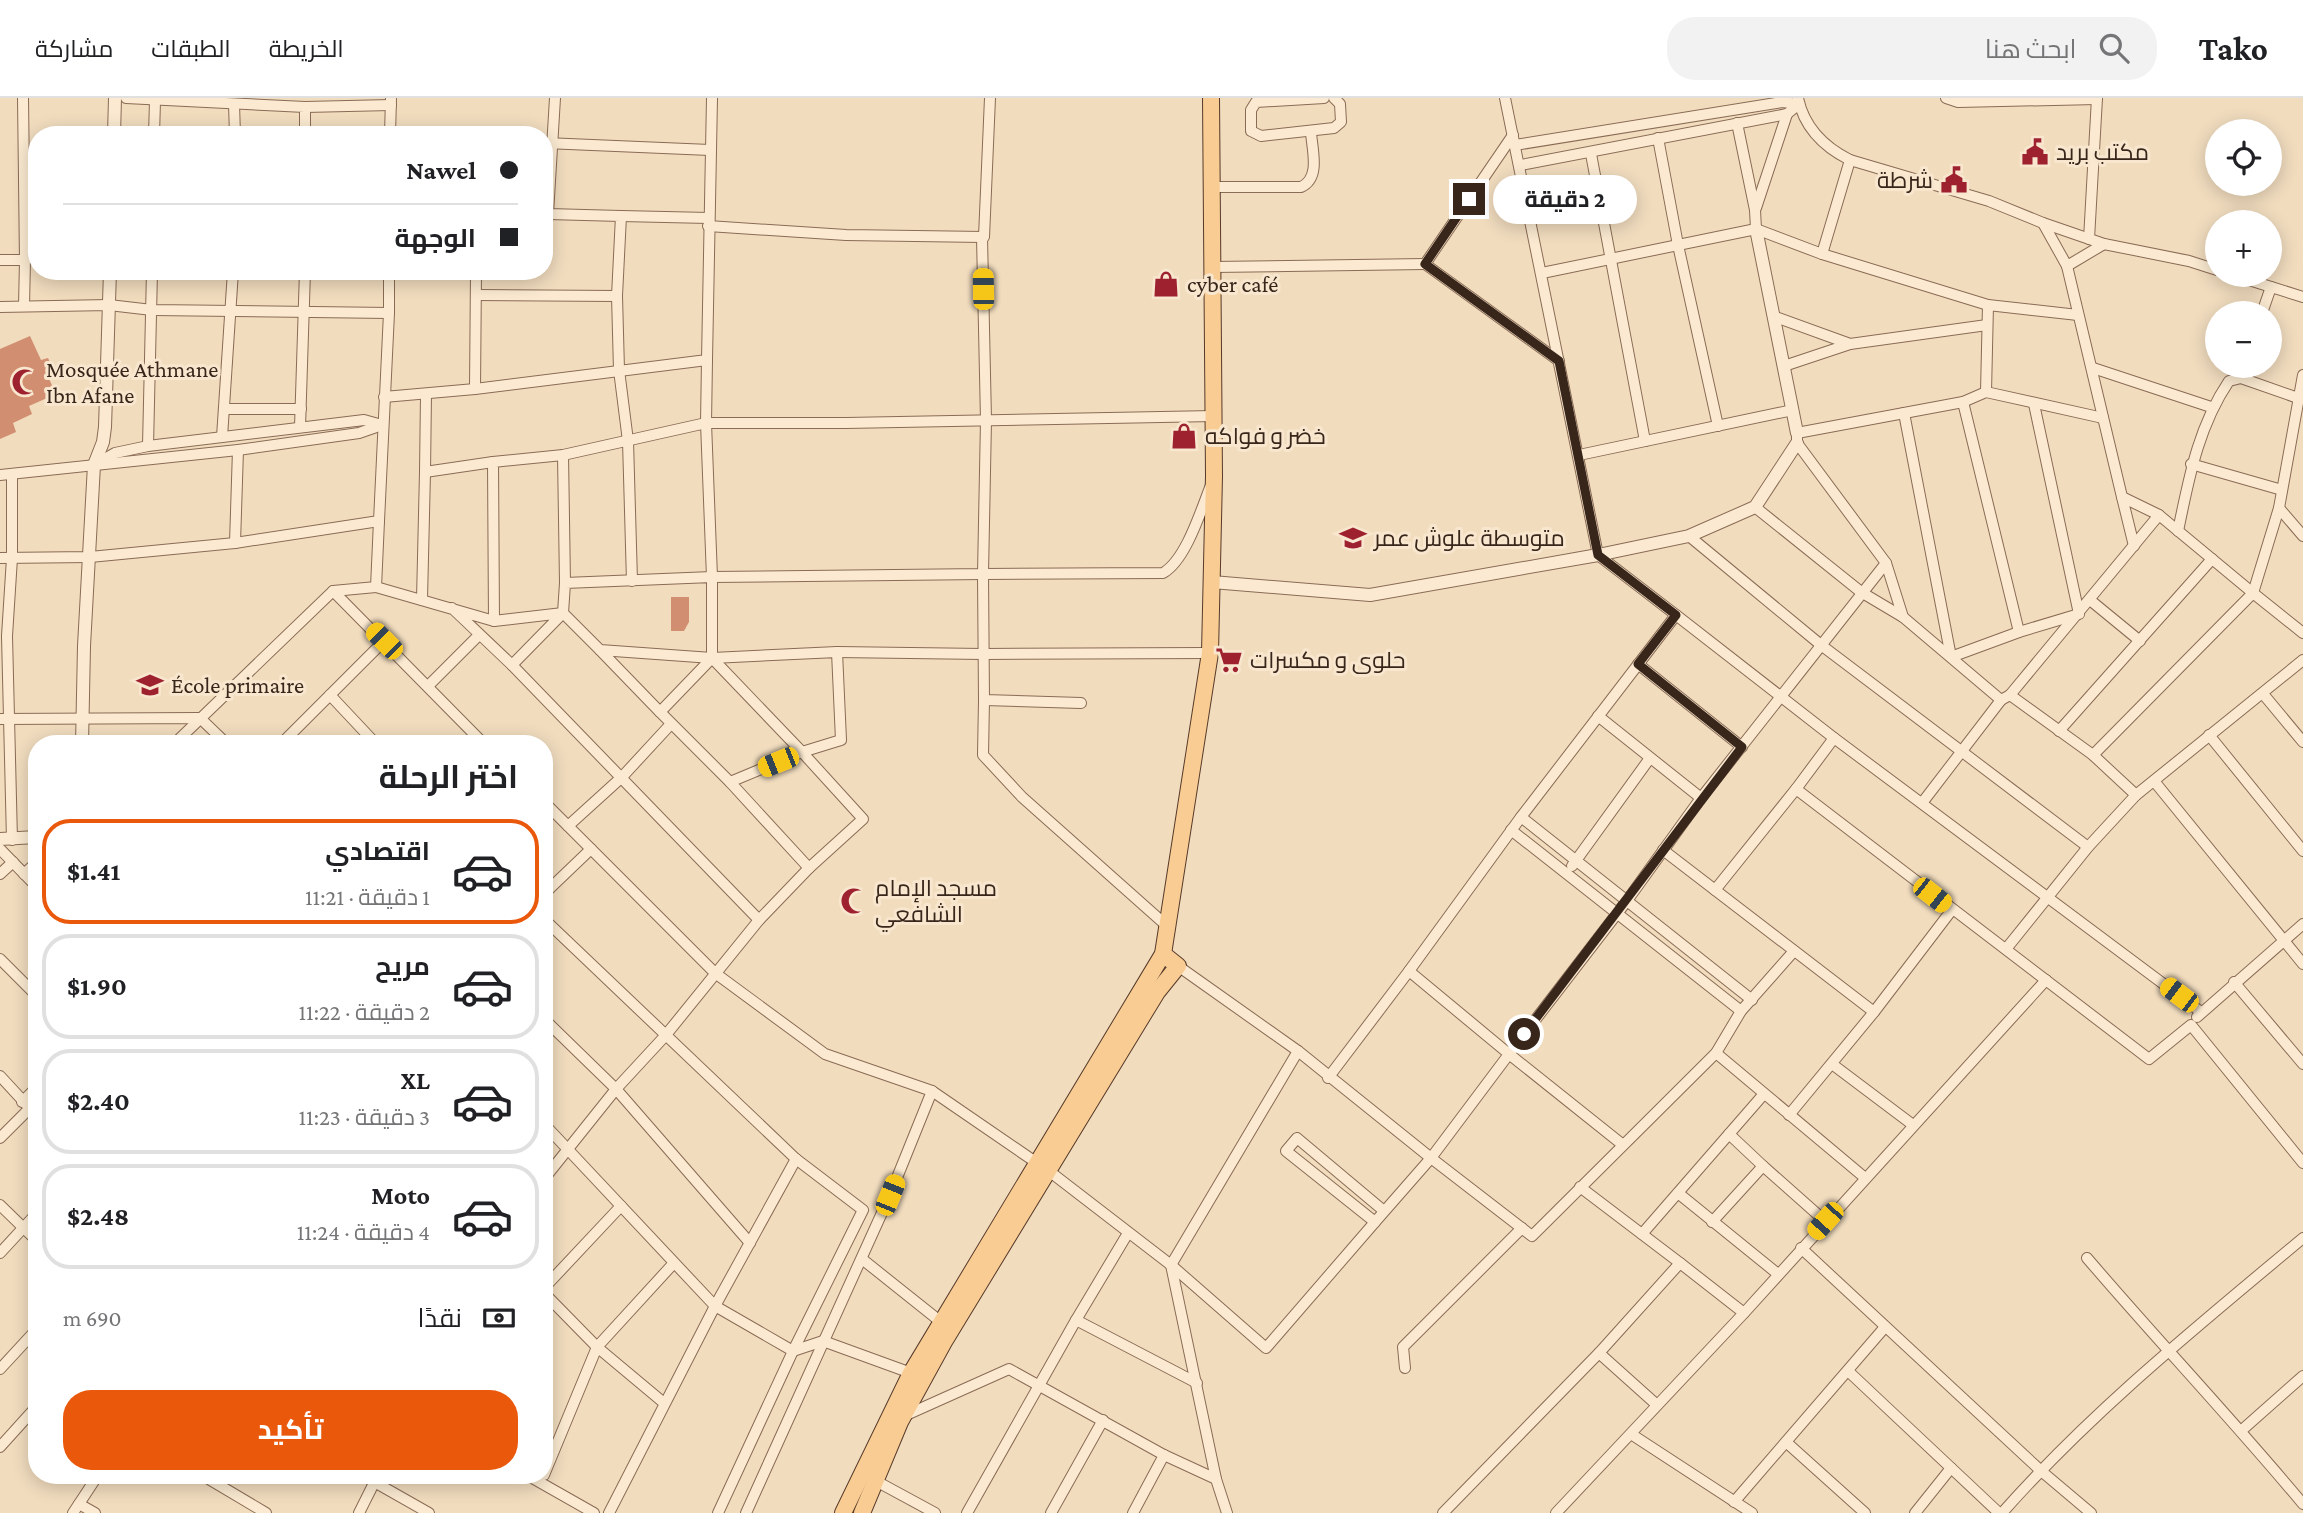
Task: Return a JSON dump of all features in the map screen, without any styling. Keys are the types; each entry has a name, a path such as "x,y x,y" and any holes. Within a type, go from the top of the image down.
{"main road":[{"path":"862,1513 904,1416 1163,954 1210,653 1214,476 1211,98"},
{"path":"843,1513 911,1373 941,1322 1157,992 1178,966 1163,954"}],"street":[{"path":"23,98 24,306"},
{"path":"114,126 115,98"},
{"path":"126,98 305,107 391,102 390,126"},
{"path":"551,126 555,98"},
{"path":"553,1167 616,1088 665,1036 759,920 809,868 863,818 712,658 706,423 712,98"},
{"path":"990,98 982,237 986,419 983,755 1022,797 1167,926"},
{"path":"1324,98 1256,102 1251,110 1251,131 1256,136 1334,128 1341,122 1340,104 1334,98"},
{"path":"1505,98 1521,165 1598,555 1834,738 2201,1012"},
{"path":"1946,98 1958,102 2097,98 2089,239"},
{"path":"155,126 156,101"},
{"path":"1425,264 1514,140 1799,101"},
{"path":"1755,210 1787,114 1799,101"},
{"path":"1799,101 1814,133 1829,149 1850,160 1989,201 2104,244 2205,266"},
{"path":"234,104 235,126"},
{"path":"305,107 305,126"},
{"path":"1521,165 1591,154 1658,138 1787,114"},
{"path":"1737,123 1797,438 1886,563 1903,617"},
{"path":"1212,187 1301,187 1309,184 1314,175 1311,132"},
{"path":"1658,138 1678,245 1718,426"},
{"path":"553,143 710,150"},
{"path":"1591,154 1645,441"},
{"path":"1822,254 1850,160"},
{"path":"553,214 708,222 846,235 982,237"},
{"path":"621,216 617,296 619,370 628,441 632,581"},
{"path":"2043,223 2067,266 2134,546"},
{"path":"1542,273 1609,257 1756,229 1822,254 1988,305 2078,315"},
{"path":"2067,266 2104,244"},
{"path":"0,260 25,260"},
{"path":"1212,267 1425,264 1559,361"},
{"path":"82,735 94,465 103,442 105,427 106,327 110,280"},
{"path":"148,446 152,280"},
{"path":"222,437 233,280"},
{"path":"300,427 305,280"},
{"path":"376,587 388,280"},
{"path":"475,389 476,280"},
{"path":"2266,301 2271,287 2303,297"},
{"path":"476,295 617,296"},
{"path":"1986,392 1988,305"},
{"path":"0,307 109,306 152,310 389,313"},
{"path":"1773,316 1850,344"},
{"path":"1784,366 1850,344 1987,326"},
{"path":"384,397 475,389 707,360"},
{"path":"2093,368 2211,407"},
{"path":"2093,755 2253,593 2299,431 2298,398 2303,375"},
{"path":"2178,531 2191,464 2211,407 2229,381 2241,378 2298,398"},
{"path":"1212,582 1370,595 1598,555 1689,536 1755,507 1797,438 1963,402 1986,392 2103,418"},
{"path":"422,600 426,394"},
{"path":"1963,402 2019,632"},
{"path":"2034,404 2079,614"},
{"path":"224,409 300,409"},
{"path":"1579,455 1793,410"},
{"path":"1903,413 1951,657"},
{"path":"425,472 493,461 564,455 706,423 1214,416"},
{"path":"94,465 115,453 148,446 365,420 382,425"},
{"path":"0,475 117,465 238,450 359,433 382,425"},
{"path":"235,543 238,450"},
{"path":"512,665 563,613 564,455"},
{"path":"493,461 494,621"},
{"path":"2191,464 2282,490"},
{"path":"12,474 12,558 3,636 6,840 28,838"},
{"path":"565,583 712,577 1163,573 1174,566 1195,525 1214,476"},
{"path":"2122,497 2159,515 2303,633"},
{"path":"1755,507 1861,592 1903,617 1951,657 2006,697 2093,755 2136,795"},
{"path":"2279,508 2303,536"},
{"path":"1922,803 2006,697 2079,614 2159,515"},
{"path":"0,558 90,557 235,543 379,522"},
{"path":"1689,536 1821,645 2088,846"},
{"path":"2059,731 2212,559"},
{"path":"553,811 715,973 825,1054 932,1091 1043,1167 1171,1265 1266,1348 1431,1158 1701,799 1784,697 1861,592 1886,563"},
{"path":"183,735 334,591 376,587 494,621 563,613"},
{"path":"334,591 475,735"},
{"path":"2090,600 2140,641"},
{"path":"452,608 512,665 759,920"},
{"path":"563,613 670,725 730,782 809,868"},
{"path":"1951,657 2079,614"},
{"path":"1328,1078 1511,830 1676,615"},
{"path":"428,685 479,635"},
{"path":"290,735 384,641"},
{"path":"600,650 712,658 836,652 1210,653"},
{"path":"730,782 802,752 841,740 836,652"},
{"path":"660,712 712,658"},
{"path":"2006,949 2088,846 2136,795 2209,735 2264,695 2303,660"},
{"path":"1638,664 1742,747"},
{"path":"330,695 368,735"},
{"path":"2264,695 2303,742"},
{"path":"984,700 1081,703"},
{"path":"1598,716 1701,799"},
{"path":"6,719 200,718 218,735"},
{"path":"569,826 622,777 670,725"},
{"path":"2209,735 2303,851"},
{"path":"1715,890 1834,738"},
{"path":"1567,874 1650,758"},
{"path":"2154,781 2303,964"},
{"path":"1796,789 1951,911 2006,949 2149,1059 2191,1025 2201,1012 2234,982 2303,924"},
{"path":"1521,817 1574,862 1752,1000"},
{"path":"1511,830 1741,1011"},
{"path":"0,849 28,878"},
{"path":"553,885 591,849"},
{"path":"1663,850 1874,1012"},
{"path":"0,874 13,862"},
{"path":"24,874 28,870"},
{"path":"1789,1115 1874,1012 1951,911"},
{"path":"553,928 796,1159 879,1220"},
{"path":"1178,966 1298,1051 1328,1078 1532,1236 1716,1053 1741,1011 1794,951"},
{"path":"0,959 28,987"},
{"path":"1409,971 1623,1145"},
{"path":"1561,1511 2046,980"},
{"path":"2234,982 2303,1064"},
{"path":"2191,1025 2299,1150 2303,1163"},
{"path":"553,1028 616,1088 750,1242"},
{"path":"1225,1511 1171,1265 1298,1051"},
{"path":"1716,1053 1864,1177"},
{"path":"1832,1064 1913,1125"},
{"path":"0,1076 28,1108"},
{"path":"746,1513 862,1259 932,1091"},
{"path":"1642,1234 1763,1095"},
{"path":"0,1138 28,1110"},
{"path":"553,1133 715,1306 793,1351 823,1341 911,1373"},
{"path":"1729,1133 1825,1221"},
{"path":"1375,1222 1286,1151 1297,1138 1384,1211"},
{"path":"609,1513 715,1306 796,1159"},
{"path":"1712,1222 1763,1166"},
{"path":"1580,1187 1744,1312"},
{"path":"1678,1193 1779,1274"},
{"path":"0,1205 28,1232"},
{"path":"553,1281 621,1206"},
{"path":"719,1513 793,1351 863,1210"},
{"path":"0,1253 28,1222"},
{"path":"1405,1368 1403,1347 1522,1228"},
{"path":"967,1513 1128,1233"},
{"path":"1848,1371 2000,1513 2040,1470 2167,1352 2303,1238"},
{"path":"1801,1248 2040,1470 2091,1513"},
{"path":"2087,1258 2167,1352 2242,1430 2303,1504"},
{"path":"862,1259 941,1322"},
{"path":"1443,1513 1599,1353 1681,1263"},
{"path":"553,1454 597,1347 673,1264"},
{"path":"553,1301 597,1347 664,1403"},
{"path":"1076,1320 1197,1383"},
{"path":"1734,1502 1885,1328"},
{"path":"0,1369 28,1339"},
{"path":"1599,1353 1657,1405"},
{"path":"904,1416 1009,1368 1164,1454 1216,1479"},
{"path":"2242,1430 2303,1376"},
{"path":"0,1447 28,1416"},
{"path":"1051,1513 1103,1420"},
{"path":"1631,1434 1747,1512"},
{"path":"1786,1442 1865,1513"},
{"path":"1133,1513 1164,1454"},
{"path":"1914,1513 1951,1468"},
{"path":"876,1480 935,1513"},
{"path":"93,1484 76,1509 95,1513"},
{"path":"217,1484 265,1513"},
{"path":"359,1513 374,1484"},
{"path":"384,1484 429,1513"},
{"path":"552,1484 594,1513"}],"building":[{"name":"Mosquée Athmane Ibn Afane","path":"30,336 41,360 48,358 52,367 45,370 56,394 29,406 32,414 13,423 16,432 0,439 0,349"},
{"path":"671,597 689,597 689,622 684,631 671,631"}],"place":[{"name":"مكتب بريد","path":"2035,152"},
{"name":"شرطة","path":"1954,180"},
{"name":"cyber café","path":"1166,284"},
{"name":"Mosquée Athmane Ibn Afane","path":"25,382"},
{"name":"خضر و فواكه","path":"1184,436"},
{"name":"متوسطة علوش عمر","path":"1353,538"},
{"name":"حلوى و مكسرات","path":"1229,660"},
{"name":"École primaire","path":"150,685"},
{"name":"مسجد الإمام الشافعي","path":"854,901"}],"route":[{"path":"1469,199 1425,264 1559,361 1598,555 1676,615 1638,664 1742,747 1524,1034"}]}
